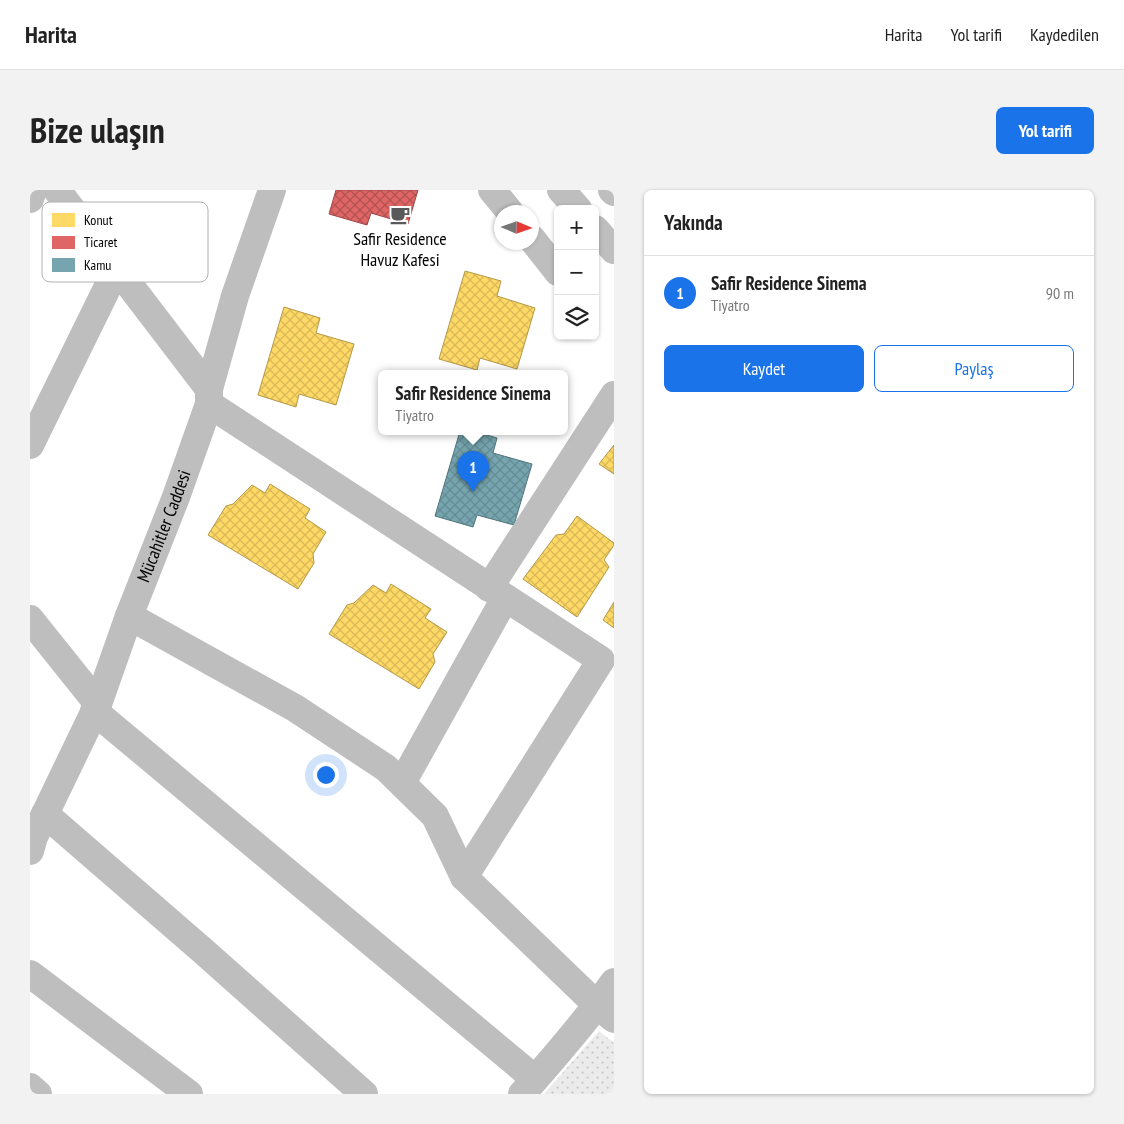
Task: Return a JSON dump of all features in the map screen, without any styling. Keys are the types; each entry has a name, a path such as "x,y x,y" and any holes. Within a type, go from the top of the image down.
{"street":[{"path":"30,199 33,190"},
{"path":"57,190 66,202"},
{"name":"Mücahitler Caddesi","path":"30,851 34,837 96,708 176,497 209,396 235,296 272,190"},
{"path":"492,190 504,205"},
{"path":"561,190 574,205"},
{"path":"599,233 614,250"},
{"path":"539,248 554,267"},
{"path":"30,445 110,282"},
{"path":"127,282 209,396 497,593 607,664 464,877"},
{"path":"402,783 497,593 614,395"},
{"path":"130,616 295,708 386,768 435,816 464,877 606,1012"},
{"path":"30,619 96,708 528,1086 553,1060 606,1012 614,982"},
{"path":"45,814 364,1094"},
{"path":"30,974 189,1094"},
{"path":"30,1087 38,1094"}],"shaded area":[{"path":"599,1031 614,1043 614,1094 544,1094"}],"building: Konut":[{"path":"465,271 501,281 497,296 535,308 517,369 480,358 477,370 439,359"},
{"path":"284,307 320,318 316,333 354,344 336,405 299,394 296,407 258,395"},
{"path":"614,445 614,474 599,464"},
{"path":"270,484 310,509 305,518 326,532 313,554 314,563 298,589 208,535 226,506 233,504 252,485 265,493"},
{"path":"577,516 614,543 614,545 604,560 609,567 577,617 523,579 556,535 564,534"},
{"path":"391,584 431,609 425,618 447,632 433,654 435,662 419,689 329,634 347,605 354,603 373,585 386,593"},
{"path":"614,602 614,628 603,620"}],"building: Ticaret":[{"path":"336,190 418,190 408,224 371,213 367,225 329,214"}],"building: Kamu":[{"path":"459,435 487,435 497,438 493,453 532,464 514,525 477,515 473,527 435,516"}],"place":[{"name":"Safir Residence Havuz Kafesi","path":"400,215"},
{"name":"Safir Residence Sinema","path":"473,492"}]}
